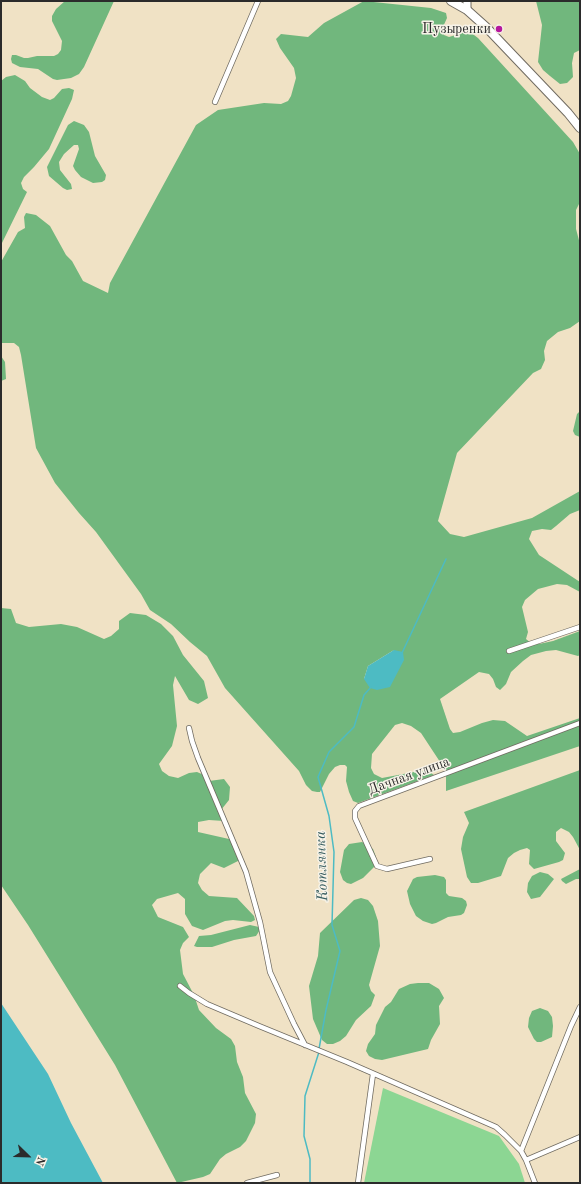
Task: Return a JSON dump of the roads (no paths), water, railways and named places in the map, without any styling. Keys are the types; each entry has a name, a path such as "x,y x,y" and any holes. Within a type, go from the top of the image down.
{"highway":[{"path":"451,1 467,10 486,27 568,113 580,128"}],"street":[{"path":"214,102 258,1"},
{"path":"467,1 467,10"},
{"path":"509,651 580,627"},
{"name":"Дачная улица","path":"430,859 387,869 377,866 354,818 355,811 359,806 580,723"},
{"path":"189,728 196,752 246,872 260,922 270,972 305,1045"},
{"path":"180,986 188,993 207,1004 347,1062 496,1127 506,1135 521,1152 526,1160 535,1183"},
{"path":"521,1152 580,1006"},
{"path":"358,1183 373,1074"},
{"path":"526,1160 580,1137"},
{"path":"247,1183 277,1175"}],"water":[{"path":"394,650 403,652 404,660 390,687 377,690 370,688 364,679 368,666"},
{"path":"1,1003 48,1074 71,1123 103,1183 1,1183"}],"waterway":[{"name":"Котлянка","path":"402,653 446,559"},
{"name":"Котлянка","path":"319,1049 326,1010 340,951 332,925 334,852 329,816 318,777 329,752 354,727 364,695 371,687"},
{"name":"Котлянка","path":"310,1183 310,1159 304,1136 305,1096 319,1052"}],"place":[{"name":"Пузыренки","path":"499,29"}]}
